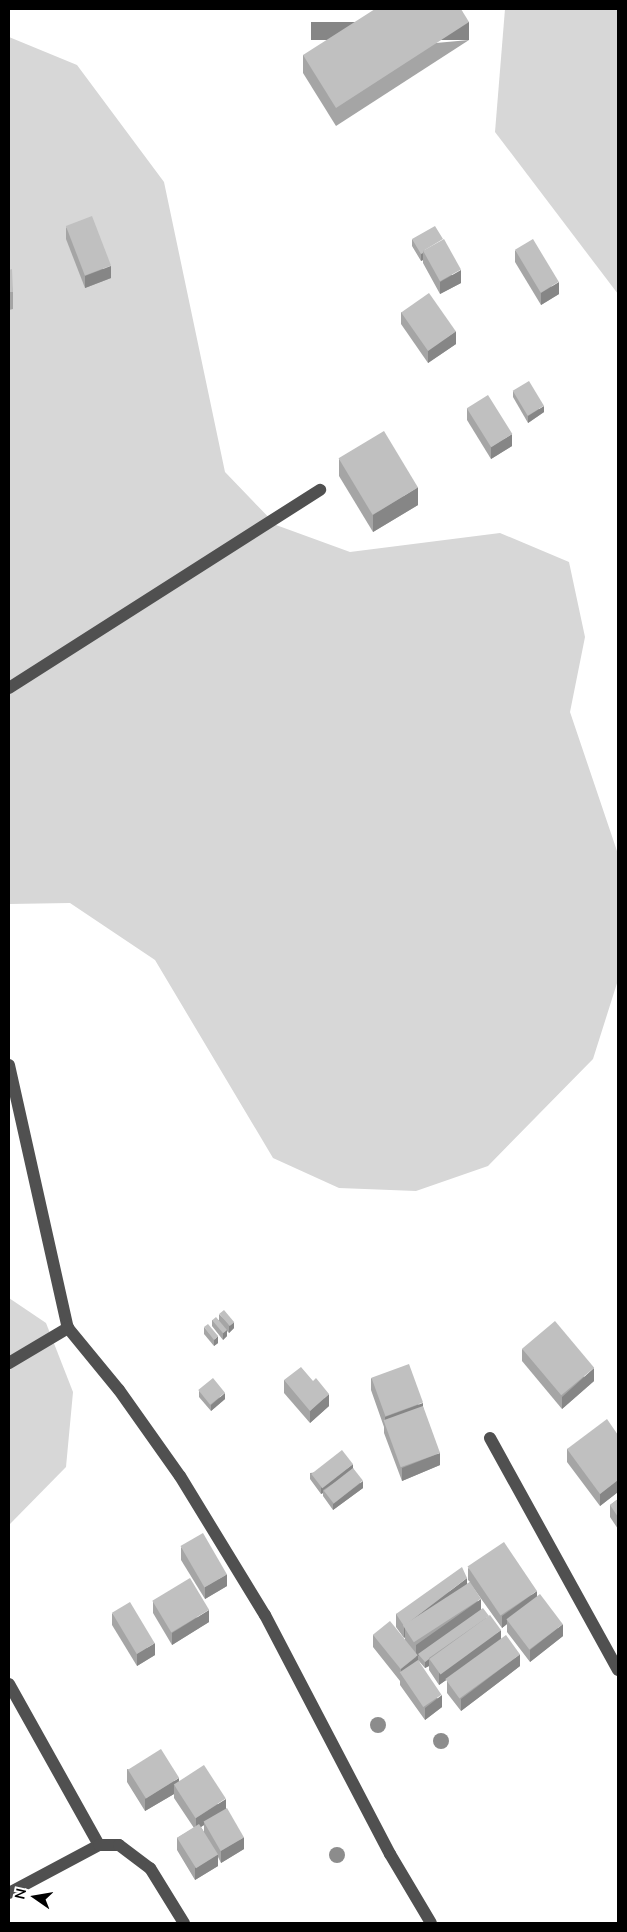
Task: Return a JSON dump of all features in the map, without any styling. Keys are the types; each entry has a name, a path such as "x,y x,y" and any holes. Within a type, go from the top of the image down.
{"street":[{"path":"9,688 320,490"},
{"path":"9,1065 68,1328 119,1390 180,1476 260,1607 390,1854 431,1923"},
{"path":"9,1363 68,1328"},
{"path":"490,1438 618,1670"},
{"path":"9,1684 99,1845"},
{"path":"9,1892 99,1845 119,1845 150,1868 184,1923"}],"shaded area":[{"path":"505,9 618,9 618,294 495,132"},
{"path":"9,37 77,65 164,182 225,472 276,525 350,552 500,533 569,562 585,637 570,712 618,854 618,980 593,1059 488,1166 416,1191 339,1188 273,1158 155,960 70,903 9,904"},
{"path":"9,1298 46,1323 73,1392 66,1467 9,1525"}],"building":[{"path":"375,9 461,9 469,22 336,108 303,55"},
{"path":"92,216 111,265 85,276 66,226"},
{"path":"435,226 443,239 421,254 412,239"},
{"path":"444,239 461,270 440,281 423,251"},
{"path":"533,239 559,282 541,293 515,250"},
{"path":"12,269 13,292 9,292 9,270"},
{"path":"429,293 456,332 428,351 401,313"},
{"path":"529,381 544,406 528,416 513,391"},
{"path":"488,395 512,434 491,447 467,408"},
{"path":"384,431 418,488 373,515 339,458"},
{"path":"224,1310 234,1322 230,1326 219,1314"},
{"path":"216,1317 227,1330 223,1333 212,1320"},
{"path":"555,1321 594,1368 561,1395 522,1349"},
{"path":"208,1324 218,1336 214,1340 204,1327"},
{"path":"409,1364 423,1403 385,1416 371,1378"},
{"path":"301,1367 313,1381 316,1378 329,1394 310,1411 284,1380"},
{"path":"213,1378 225,1393 210,1405 198,1390"},
{"path":"423,1406 440,1453 401,1467 384,1420"},
{"path":"607,1419 618,1435 618,1480 600,1494 567,1449"},
{"path":"342,1450 353,1464 322,1488 311,1474"},
{"path":"353,1468 363,1481 334,1503 324,1491"},
{"path":"618,1499 618,1517 610,1505"},
{"path":"203,1533 227,1575 204,1588 180,1546"},
{"path":"504,1542 537,1591 501,1616 468,1567"},
{"path":"462,1567 467,1578 404,1626 396,1614"},
{"path":"190,1578 209,1610 171,1632 152,1601"},
{"path":"470,1582 481,1599 414,1642 403,1626"},
{"path":"540,1594 563,1624 529,1650 506,1619"},
{"path":"130,1602 155,1643 137,1654 112,1613"},
{"path":"483,1608 489,1616 425,1662 418,1654"},
{"path":"490,1615 501,1630 440,1674 429,1659"},
{"path":"390,1621 418,1655 401,1669 373,1635"},
{"path":"506,1635 520,1654 459,1699 445,1679"},
{"path":"418,1660 441,1695 423,1707 400,1672"},
{"path":"161,1749 179,1778 146,1799 128,1770"},
{"path":"204,1765 226,1799 196,1818 174,1785"},
{"path":"227,1808 244,1837 221,1851 204,1822"},
{"path":"199,1824 218,1855 196,1868 177,1838"}]}
